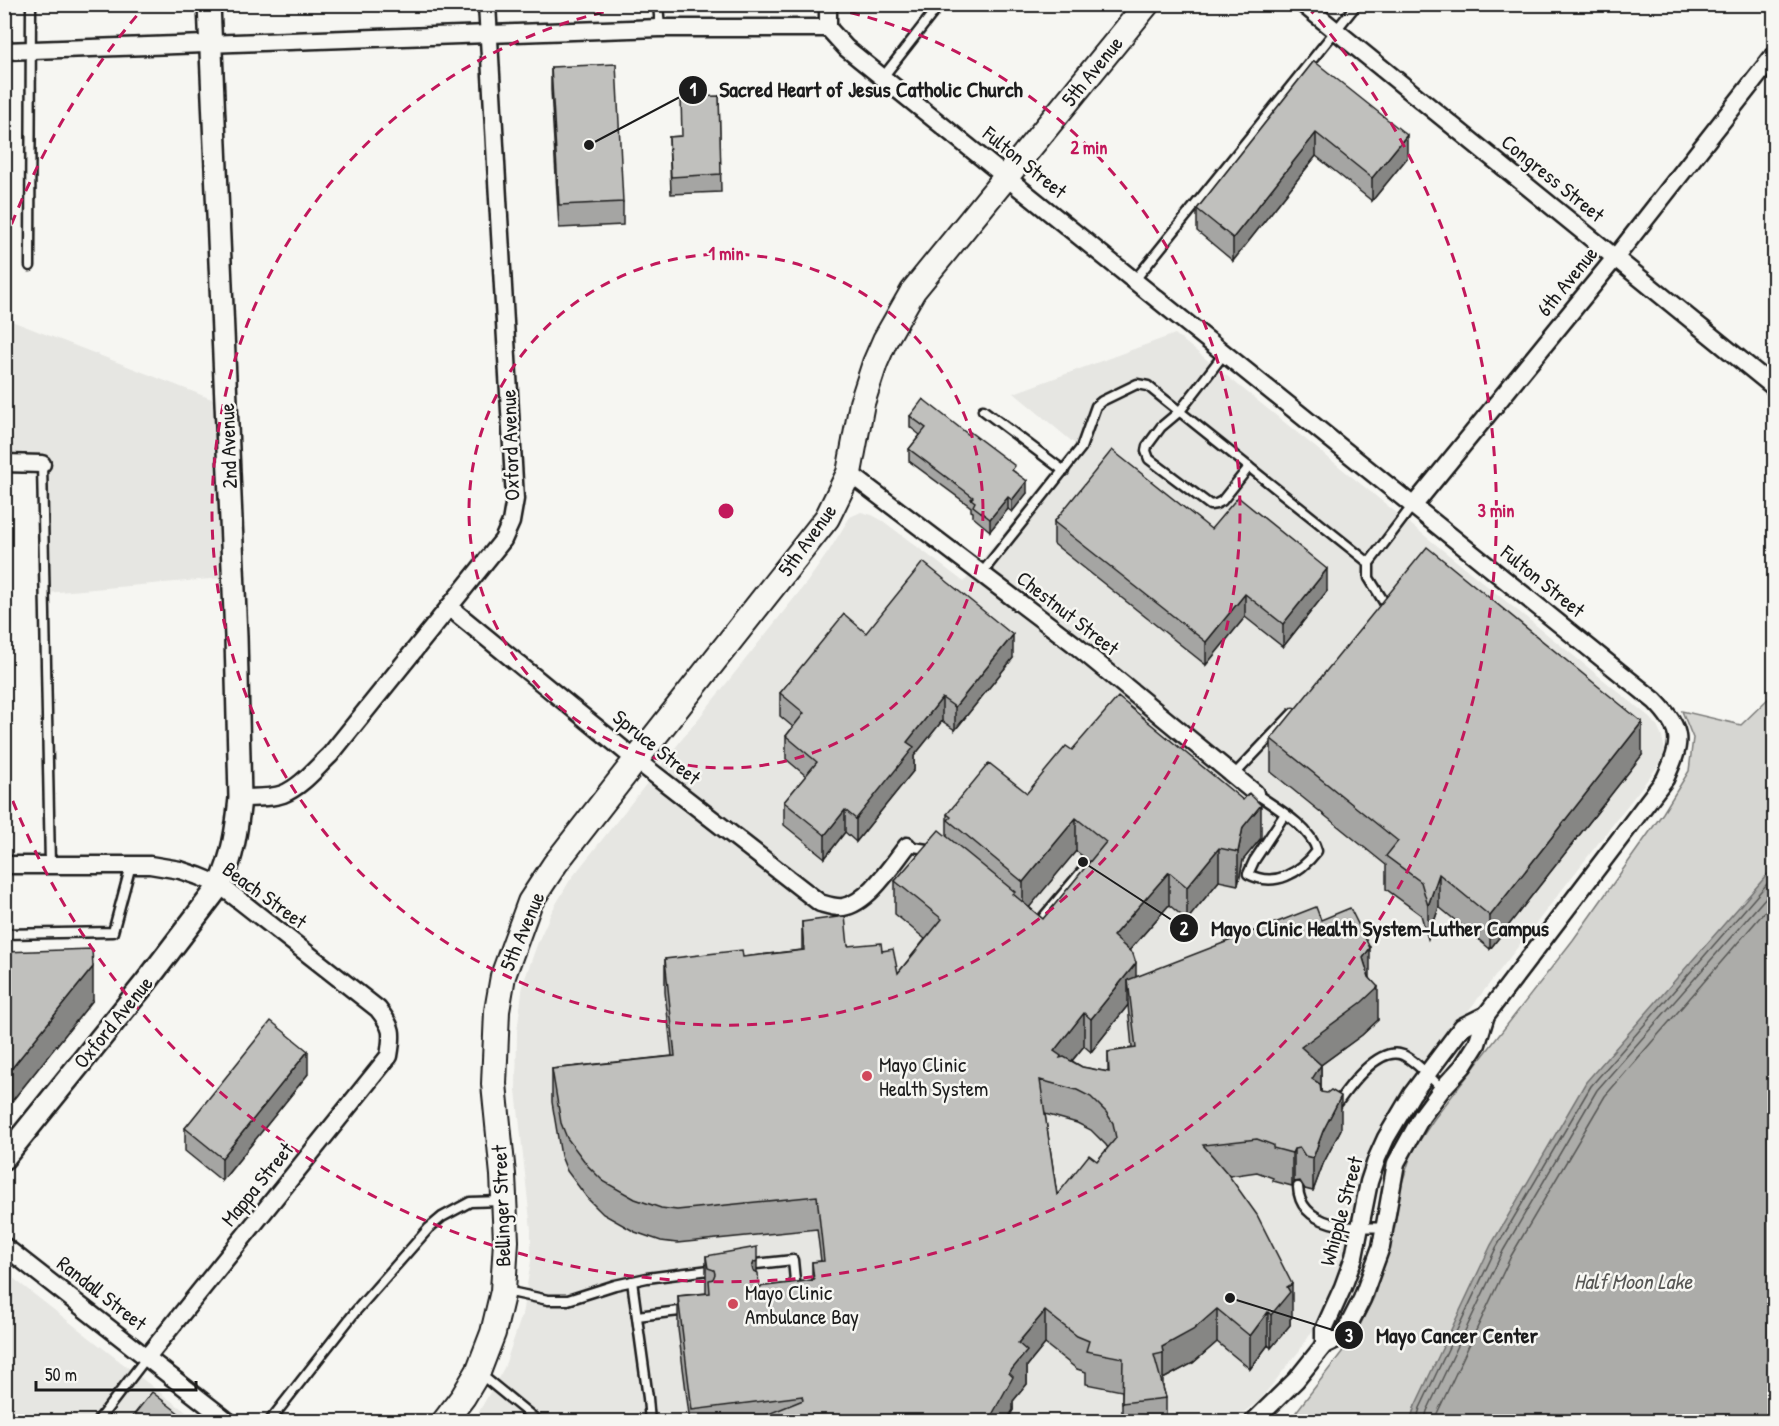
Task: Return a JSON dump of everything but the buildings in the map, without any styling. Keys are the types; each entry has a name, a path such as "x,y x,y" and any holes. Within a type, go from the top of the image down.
{"main road":[{"name":"5th Avenue","path":"494,1084 497,1011 503,976 530,902 555,864 827,518 849,473 862,403 885,340 913,291 1146,4"},
{"name":"Bellinger Street","path":"444,1422 478,1372 493,1333 503,1291 506,1241 505,1201 494,1084"}],"street":[{"name":"2nd Avenue","path":"209,4 237,637 240,798 234,843 220,885"},
{"name":"Oxford Avenue","path":"240,798 280,795 290,791 330,755 502,540 511,522 514,499 487,4"},
{"path":"4,51 660,28 828,28 828,4"},
{"name":"Congress Street","path":"1303,4 1774,387"},
{"name":"Fulton Street","path":"828,28 846,48 1655,701 1670,717 1677,732 1678,747"},
{"name":"6th Avenue","path":"1414,505 1615,258 1774,55"},
{"path":"4,463 42,464"},
{"name":"Chestnut Street","path":"849,473 1074,644 1255,793"},
{"name":"Spruce Street","path":"449,607 636,760 812,898 828,906 845,907 865,895 907,846"},
{"name":"Whipple Street","path":"1253,1422 1296,1380 1324,1345 1343,1336 1372,1274 1385,1227 1396,1163 1422,1116 1463,1066 1477,1044 1486,1015 1665,779 1678,747"},
{"name":"Beach Street","path":"4,865 150,865 180,870 220,885 378,1009 393,1035"},
{"name":"Oxford Avenue","path":"4,1158 146,982 220,885"},
{"name":"Whipple Street","path":"1324,1345 1324,1329 1354,1257 1377,1158 1399,1115 1462,1028 1486,1015"},
{"name":"Mappa Street","path":"147,1357 389,1056 393,1035"},
{"name":"Randall Street","path":"4,1246 229,1422"}],"lane":[{"path":"30,266 31,4"},
{"path":"658,4 660,28"},
{"path":"883,77 940,4"},
{"path":"1134,281 1357,4"},
{"path":"1224,354 1180,411 1161,427 1147,446 1146,451 1149,459 1210,505 1222,501 1249,467"},
{"path":"981,574 1081,448 1093,412 1102,401 1137,384 1142,384 1154,391 1180,411 1369,563"},
{"path":"983,410 1064,471"},
{"path":"42,464 50,865"},
{"path":"1379,616 1387,607 1369,578 1369,563 1414,505"},
{"path":"1234,775 1300,705"},
{"path":"1255,793 1285,814 1310,837 1317,851 1308,863 1278,879 1258,879 1248,874 1285,814"},
{"path":"907,846 927,849 941,856"},
{"path":"4,934 113,932 131,865"},
{"path":"1023,922 1032,930 1083,870"},
{"path":"1331,1112 1348,1088 1382,1056 1393,1054 1404,1056 1442,1089"},
{"path":"1298,1187 1298,1197 1304,1208 1325,1222 1360,1229 1385,1227"},
{"path":"269,1422 355,1312 429,1228 442,1217 470,1202 505,1201"},
{"path":"739,1266 793,1260 797,1297 787,1298"},
{"path":"503,1291 548,1300 568,1300 632,1281 728,1267"},
{"path":"632,1281 650,1422"},
{"path":"637,1316 699,1308"},
{"path":"97,1422 147,1357"},
{"path":"478,1372 539,1422"}],"shaded area":[{"path":"4,318 227,405 234,577 47,593 42,464 5,463"},
{"path":"1175,334 1647,715 1656,724 1664,746 1664,755 1658,766 1397,1103 1384,1129 1344,1266 1313,1330 1259,1401 1232,1421 473,1422 504,1368 522,1315 531,1261 531,1230 516,1090 517,1032 523,984 552,911 570,880 807,582 850,517 861,512 883,521 964,582 1075,444 1014,393"},
{"path":"1774,693 1774,869 1415,1406 1410,1421 1295,1422 1296,1412 1355,1335 1374,1297 1387,1252 1400,1189 1412,1152 1434,1119 1573,940 1663,813 1689,771 1693,738 1682,711 1741,725"},
{"path":"4,1271 158,1391 198,1421 5,1421"}],"water":[{"name":"Half Moon Lake","path":"1774,867 1774,1421 1410,1421 1491,1245 1586,1082"}],"place":[{"name":"Sacred Heart of Jesus Catholic Church","path":"589,145"},
{"name":"Mayo Clinic Health System-Luther Campus","path":"1083,862"},
{"name":"Mayo Clinic Health System","path":"867,1076"},
{"name":"Mayo Cancer Center","path":"1230,1298"},
{"name":"Mayo Clinic Ambulance Bay","path":"733,1304"}]}
